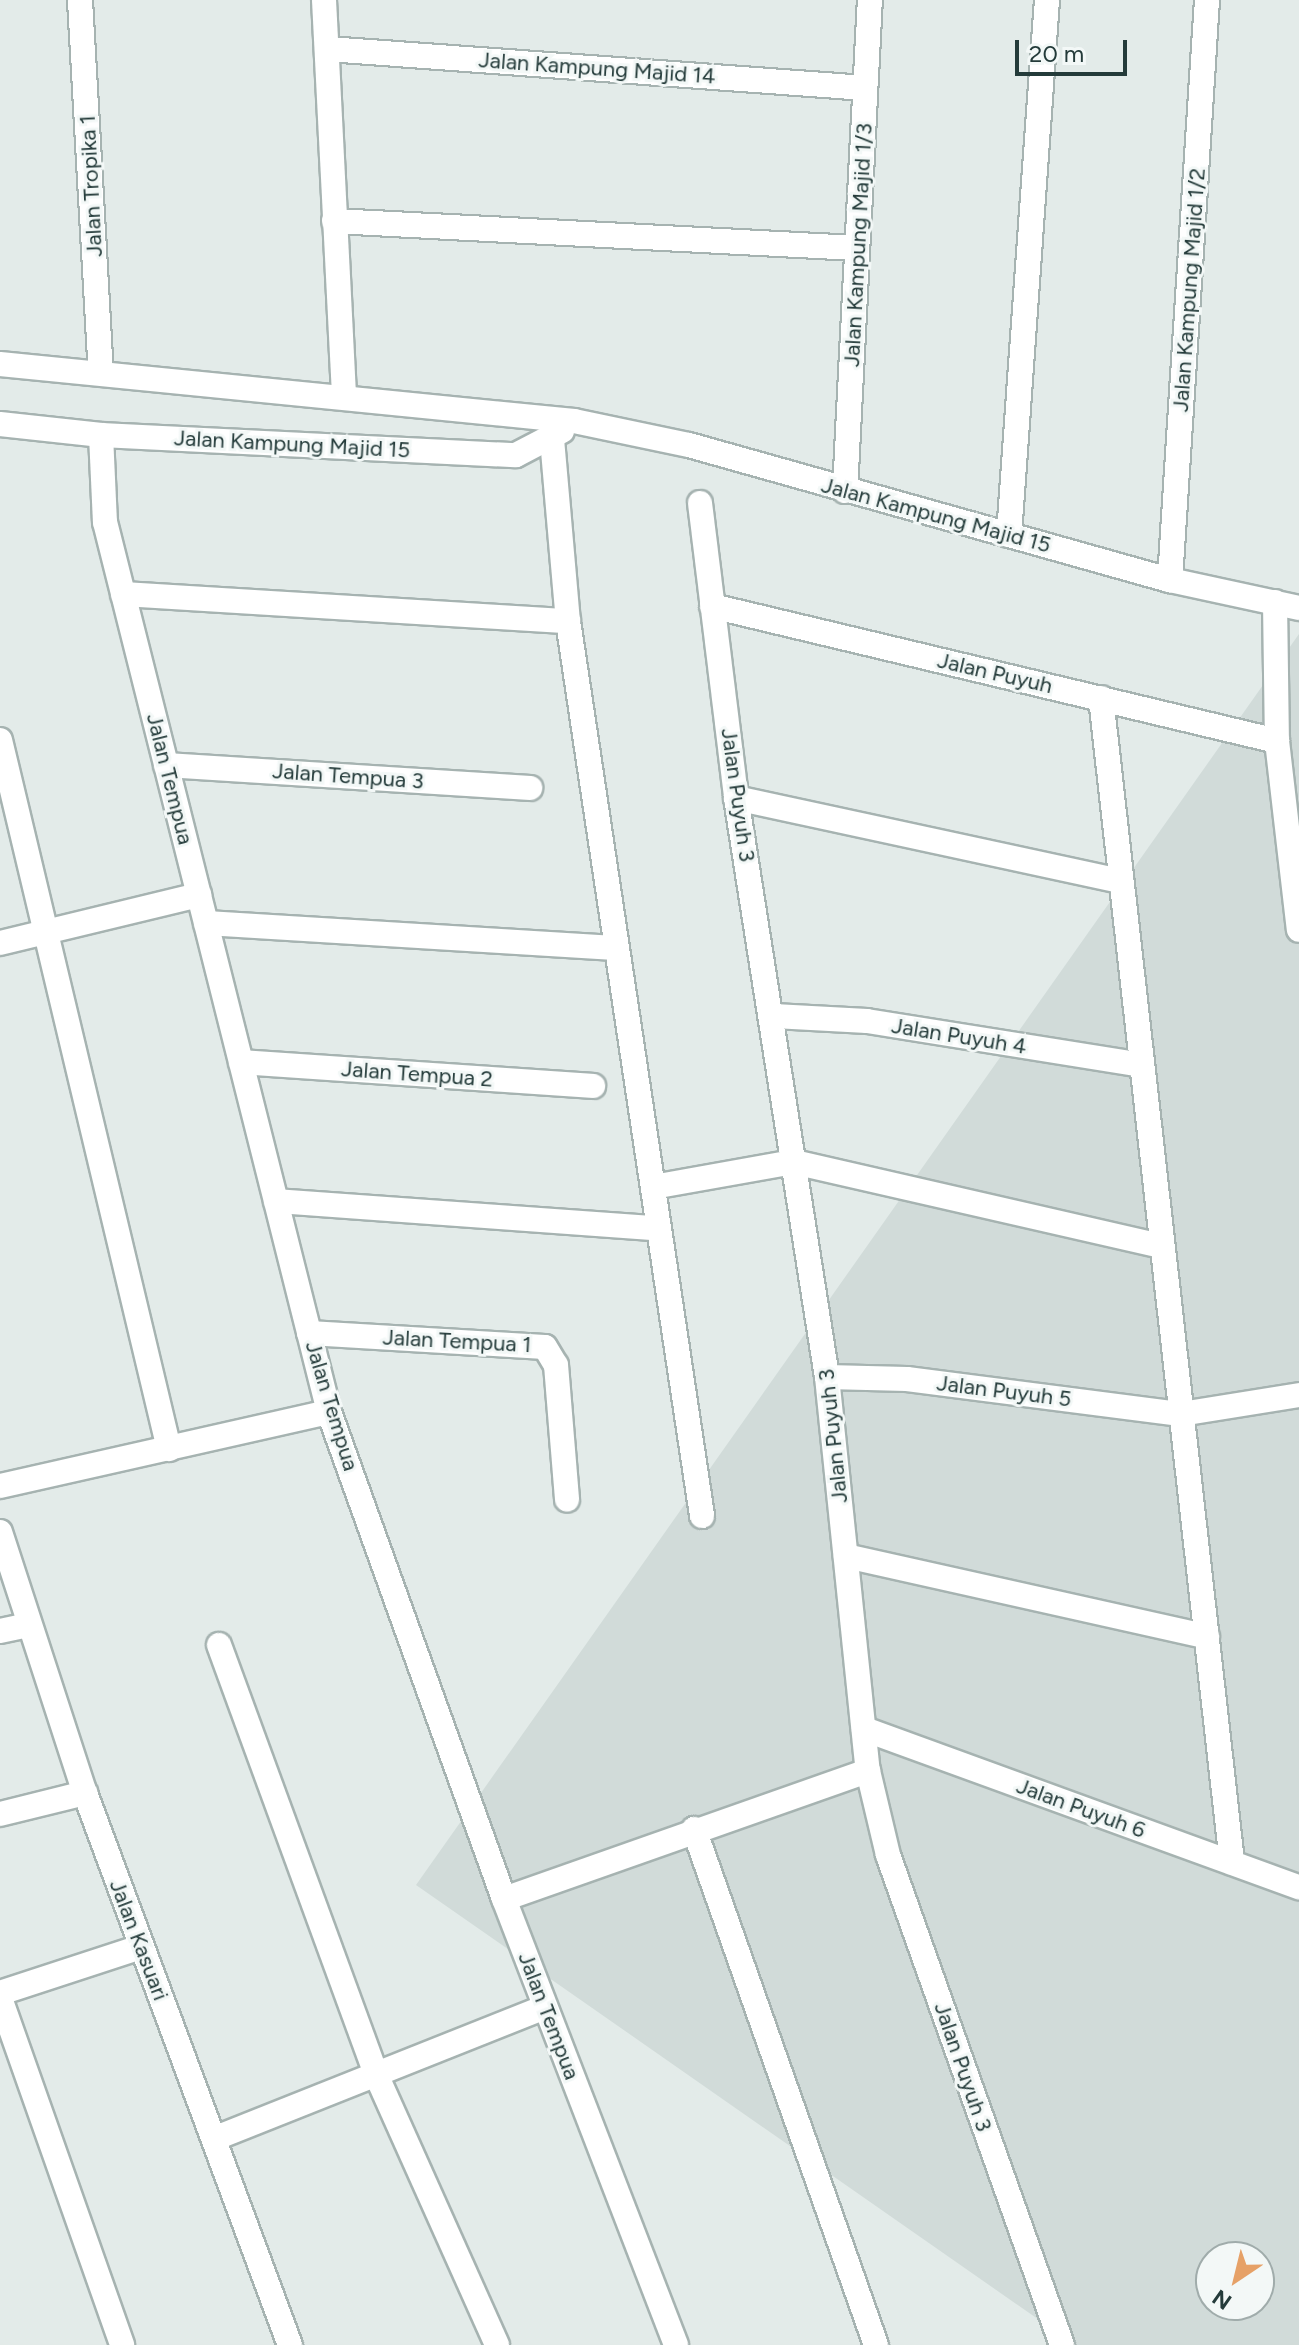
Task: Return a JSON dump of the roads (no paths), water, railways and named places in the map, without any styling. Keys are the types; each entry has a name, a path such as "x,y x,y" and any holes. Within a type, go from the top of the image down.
{"street":[{"name":"Jalan Tropika 1","path":"80,0 101,372"},
{"path":"324,0 344,395"},
{"name":"Jalan Kampung Majid 1/3","path":"845,491 870,0"},
{"path":"1009,535 1047,0"},
{"name":"Jalan Kampung Majid 1/2","path":"1170,580 1207,0"},
{"name":"Jalan Kampung Majid 14","path":"328,49 865,88"},
{"path":"334,221 857,248"},
{"name":"Jalan Kampung Majid 15","path":"0,364 344,395 574,421 689,445 1170,580 1299,608"},
{"name":"Jalan Kampung Majid 15","path":"0,424 101,435 516,455 552,439 574,421"},
{"name":"Jalan Tempua","path":"101,435 105,522 329,1412 504,1899 676,2345"},
{"path":"552,439 568,621 702,1516"},
{"name":"Jalan Puyuh 3","path":"700,503 736,798 774,1016 827,1377 868,1771 888,1855 1062,2345"},
{"path":"123,594 568,621"},
{"path":"1275,602 1277,741 1299,930"},
{"name":"Jalan Puyuh","path":"712,606 1277,741"},
{"path":"1101,698 1232,1863"},
{"path":"0,740 43,931 169,1449"},
{"name":"Jalan Tempua 3","path":"166,765 530,788"},
{"path":"736,798 1121,881"},
{"path":"0,943 199,895"},
{"path":"206,923 615,948"},
{"name":"Jalan Puyuh 4","path":"774,1016 867,1021 1142,1065"},
{"name":"Jalan Tempua 2","path":"241,1062 593,1086"},
{"path":"653,1187 794,1162 1162,1246"},
{"path":"276,1201 657,1228"},
{"name":"Jalan Tempua 1","path":"309,1333 545,1347 556,1365 567,1500"},
{"name":"Jalan Puyuh 5","path":"827,1377 907,1379 1181,1414 1299,1395"},
{"path":"0,1486 329,1412"},
{"name":"Jalan Kasuari","path":"0,1532 85,1793 216,2138 290,2345"},
{"path":"846,1556 1207,1637"},
{"path":"0,1631 28,1625"},
{"path":"219,1645 375,2072 497,2345"},
{"name":"Jalan Puyuh 6","path":"864,1729 1299,1887"},
{"path":"504,1899 694,1829 868,1771"},
{"path":"0,1814 85,1793"},
{"path":"694,1829 876,2345"},
{"path":"122,2345 0,1996 141,1947"},
{"path":"216,2138 375,2072 545,2007"}]}
